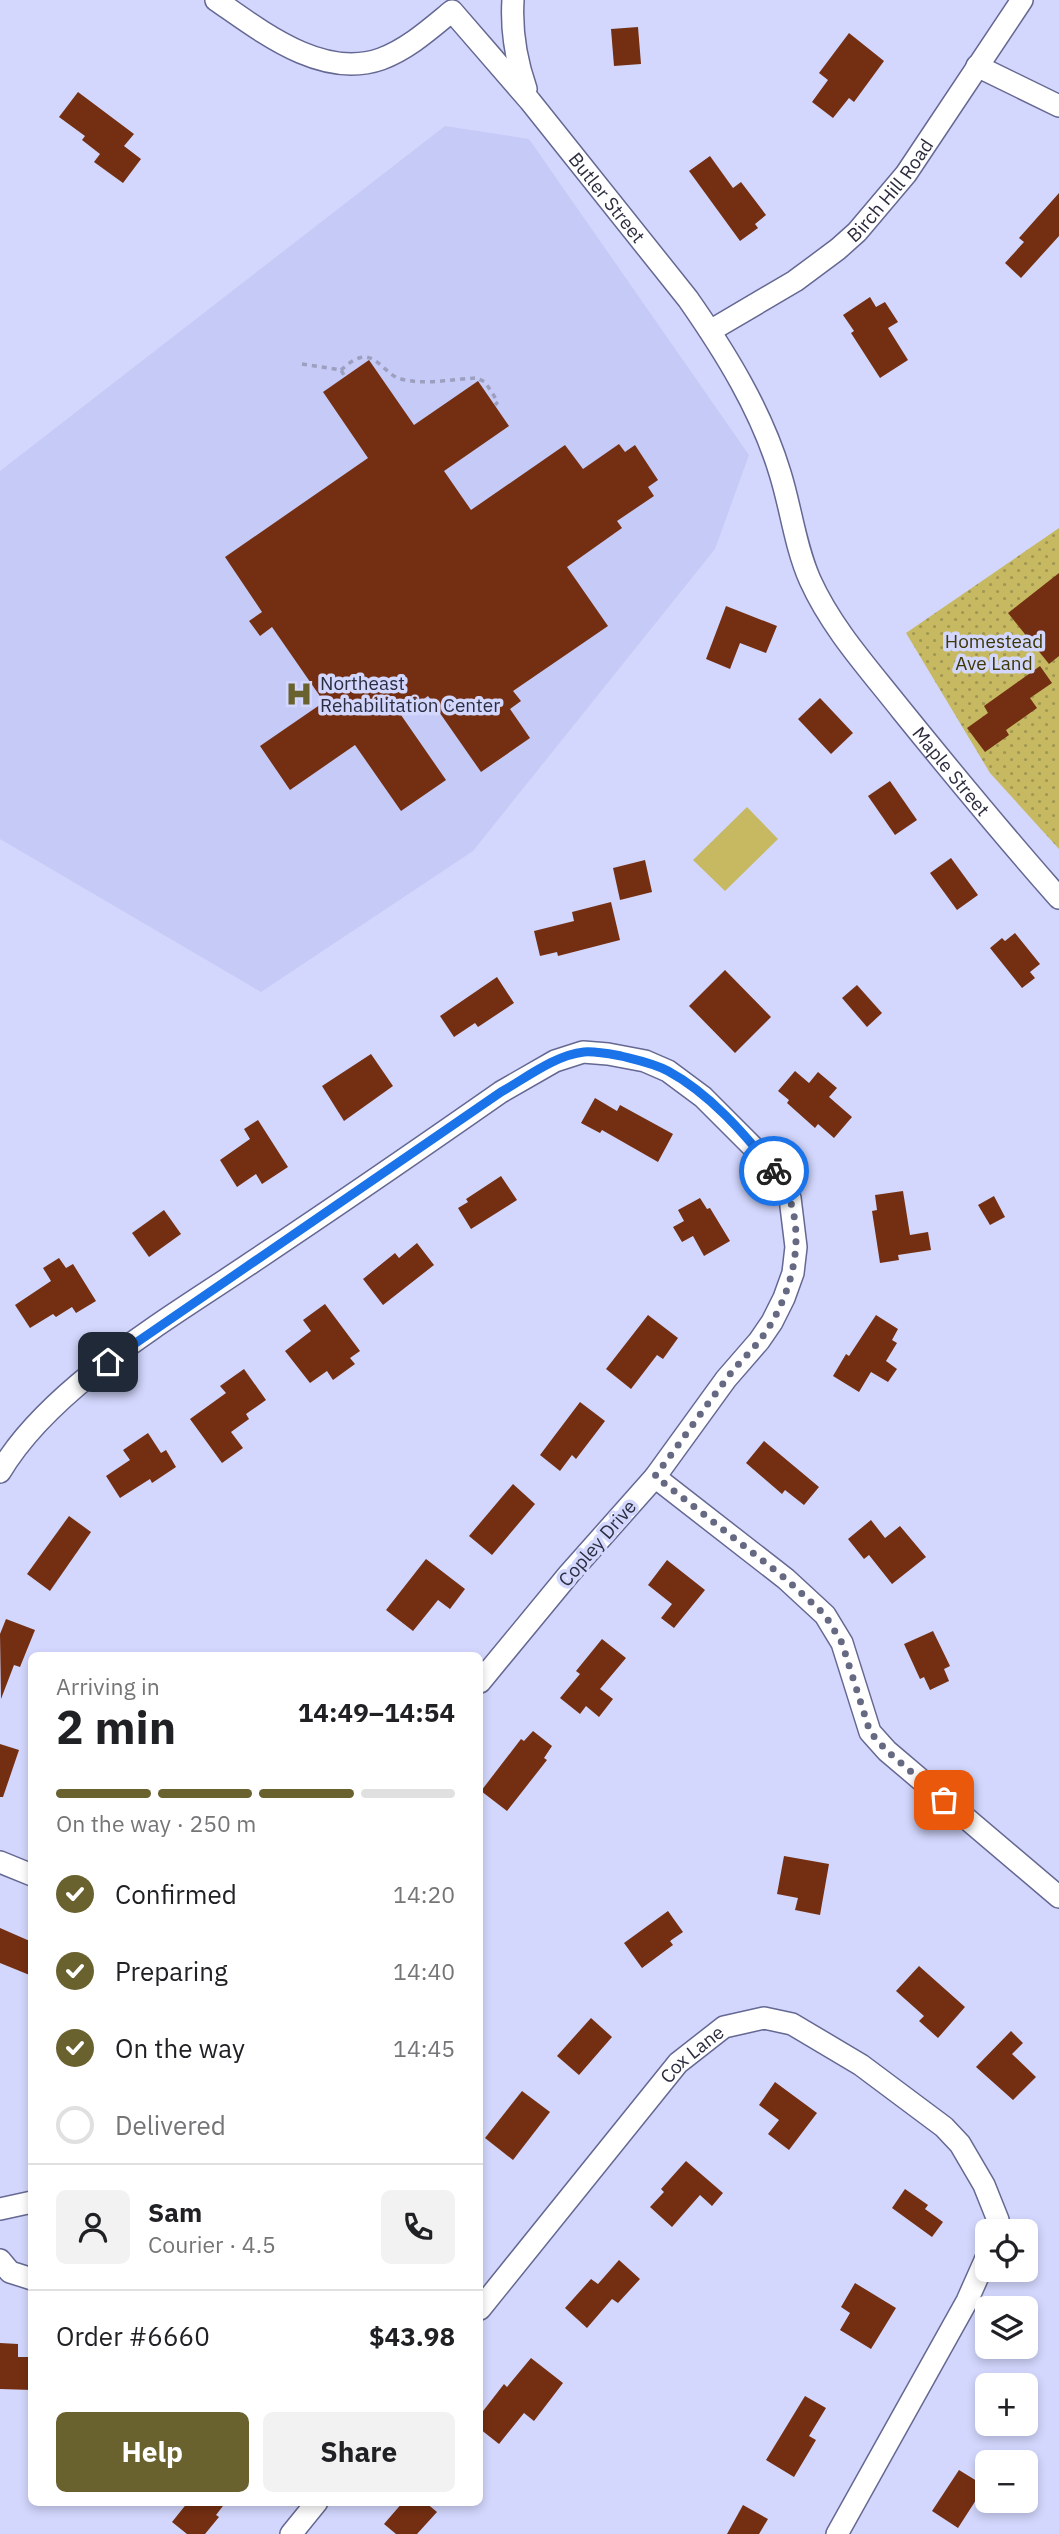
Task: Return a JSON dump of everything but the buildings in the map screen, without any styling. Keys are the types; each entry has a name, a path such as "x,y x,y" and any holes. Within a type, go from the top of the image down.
{"street":[{"name":"Butler Street","path":"216,0 290,47 314,57 340,63 363,63 390,55 419,38 458,5 530,101 688,299 735,372 763,429 780,472 810,579 847,643"},
{"path":"513,0 512,20 517,62 530,101"},
{"name":"Birch Hill Road","path":"710,331 795,281 857,232 906,174 1022,0"},
{"path":"977,66 1059,106"},
{"name":"Maple Street","path":"847,643 971,797 1059,898"},
{"name":"Copley Drive","path":"0,1472 39,1420 91,1375 501,1092 555,1061 583,1052 645,1061 668,1071 704,1097 778,1176 790,1198 796,1247 793,1273 772,1322 759,1341 726,1378 655,1476 483,1678"},
{"path":"655,1476 786,1579 825,1615 842,1643 870,1732 887,1751 1059,1897"},
{"path":"0,1862 28,1873"},
{"name":"Cox Lane","path":"483,2305 678,2063 724,2027 764,2018 792,2024 861,2065 944,2127 960,2144 984,2185 998,2219"},
{"path":"0,2209 28,2203"},
{"path":"0,2260 10,2272 28,2278"},
{"path":"837,2534 975,2282"},
{"path":"291,2534 314,2506"}],"path":[{"path":"302,364 341,370 354,360 370,357 386,372 405,380 477,378 485,382 498,402 495,405"},
{"path":"341,370 345,377"}],"shaded area":[{"name":"Northeast Rehabilitation Center","path":"445,126 529,139 749,455 715,549 473,851 261,992 0,839 0,471"}],"green space":[{"name":"Homestead Ave Land","path":"1059,528 1059,849 990,773 906,633"},
{"path":"747,807 778,839 725,891 693,860"}],"way so far":[{"path":"774,1171 790,1198 796,1247 793,1273 784,1297 759,1341 726,1378 655,1476 786,1579 825,1615 842,1643 870,1732 887,1751 944,1800"}],"place":[{"name":"Northeast Rehabilitation Center","path":"299,694"}],"route":[{"path":"108,1362 501,1092 555,1061 583,1052 645,1061 668,1071 704,1097 742,1134 774,1171"}]}
